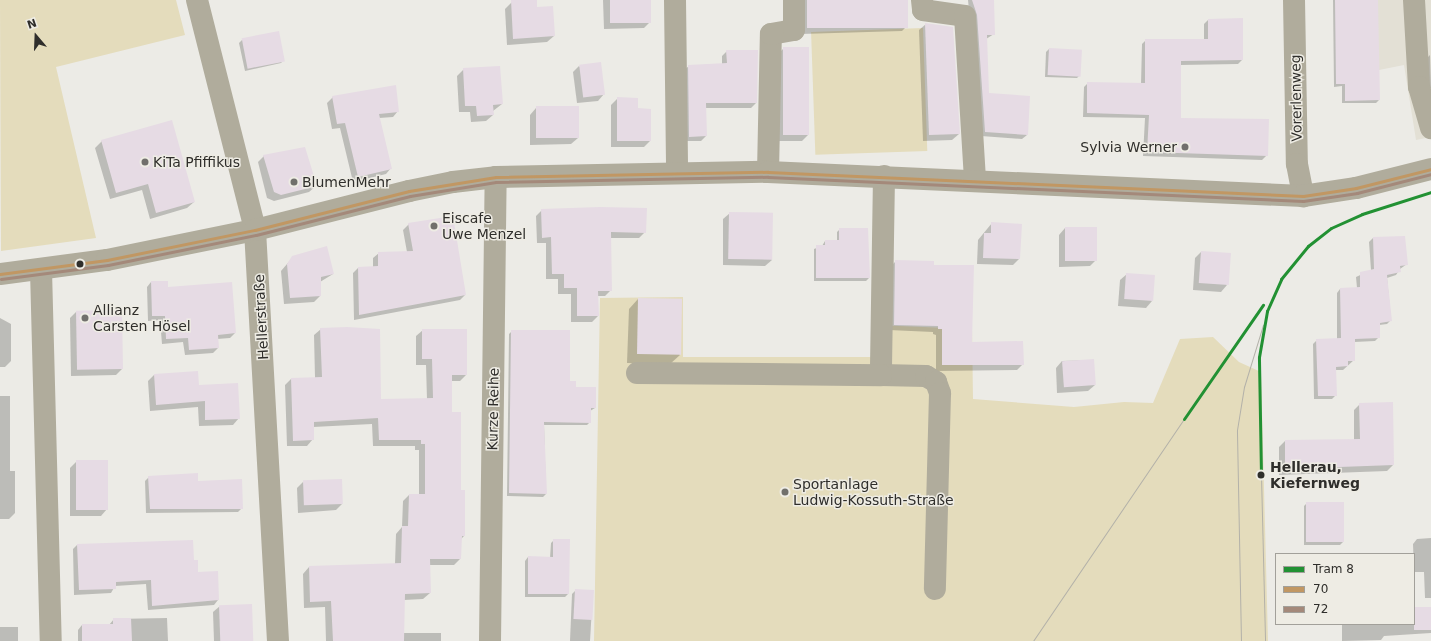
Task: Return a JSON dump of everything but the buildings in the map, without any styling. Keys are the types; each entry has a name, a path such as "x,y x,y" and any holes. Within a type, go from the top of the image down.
{"street":[{"name":"Hellerstraße","path":"197,0 255,230 278,641"},
{"path":"675,0 677,173"},
{"path":"768,172 771,34 794,30 794,0"},
{"path":"922,0 924,10 965,16 975,181"},
{"name":"Vorerlenweg","path":"1294,0 1297,164 1303,196"},
{"path":"1414,0 1419,87 1431,128"},
{"path":"0,274 41,270 107,260 255,230 453,182 496,177 768,172 884,176 1303,196 1356,188 1431,169"},
{"path":"881,375 884,176"},
{"name":"Kurze Reihe","path":"490,641 496,177"},
{"path":"41,270 51,641"},
{"path":"637,373 926,376 936,382 940,393 935,589"}],"shaded area":[{"path":"0,0 176,0 185,35 56,67 96,238 1,251"},
{"path":"1335,0 1431,0 1431,137 1416,140 1404,65 1379,70 1344,70"},
{"path":"923,28 927,151 815,155 811,32"},
{"name":"Sportanlage Ludwig-Kossuth-Straße","path":"683,297 683,357 873,357 874,325 972,329 973,399 1074,407 1124,402 1153,403 1180,339 1213,337 1239,362 1261,372 1268,641 594,641 600,298"}],"tram line":[{"name":"8","path":"1261,475 1259,357 1267,311 1281,279 1308,246 1331,228 1362,214 1431,192"},
{"name":"8","path":"1184,419 1263,305"},
{"path":"1241,641 1237,430 1244,387 1263,325"},
{"path":"1033,641 1184,419"},
{"path":"1261,475 1265,641"}],"transit line":[{"name":"70","path":"0,274 107,260 255,230 409,191 496,177 768,172 1303,196 1356,188 1431,169"},
{"name":"72","path":"1,279 108,265 256,235 410,196 496,182 768,177 1303,201 1357,193 1431,174"}],"place":[{"name":"Sylvia Werner","path":"1185,147"},
{"name":"KiTa Pfiffikus","path":"145,162"},
{"name":"BlumenMehr","path":"294,182"},
{"name":"Eiscafe Uwe Menzel","path":"434,226"},
{"name":"Allianz Carsten Hösel","path":"85,318"},
{"name":"Hellerau, Kiefernweg","path":"1261,475"},
{"name":"Sportanlage Ludwig-Kossuth-Straße","path":"785,492"}]}
